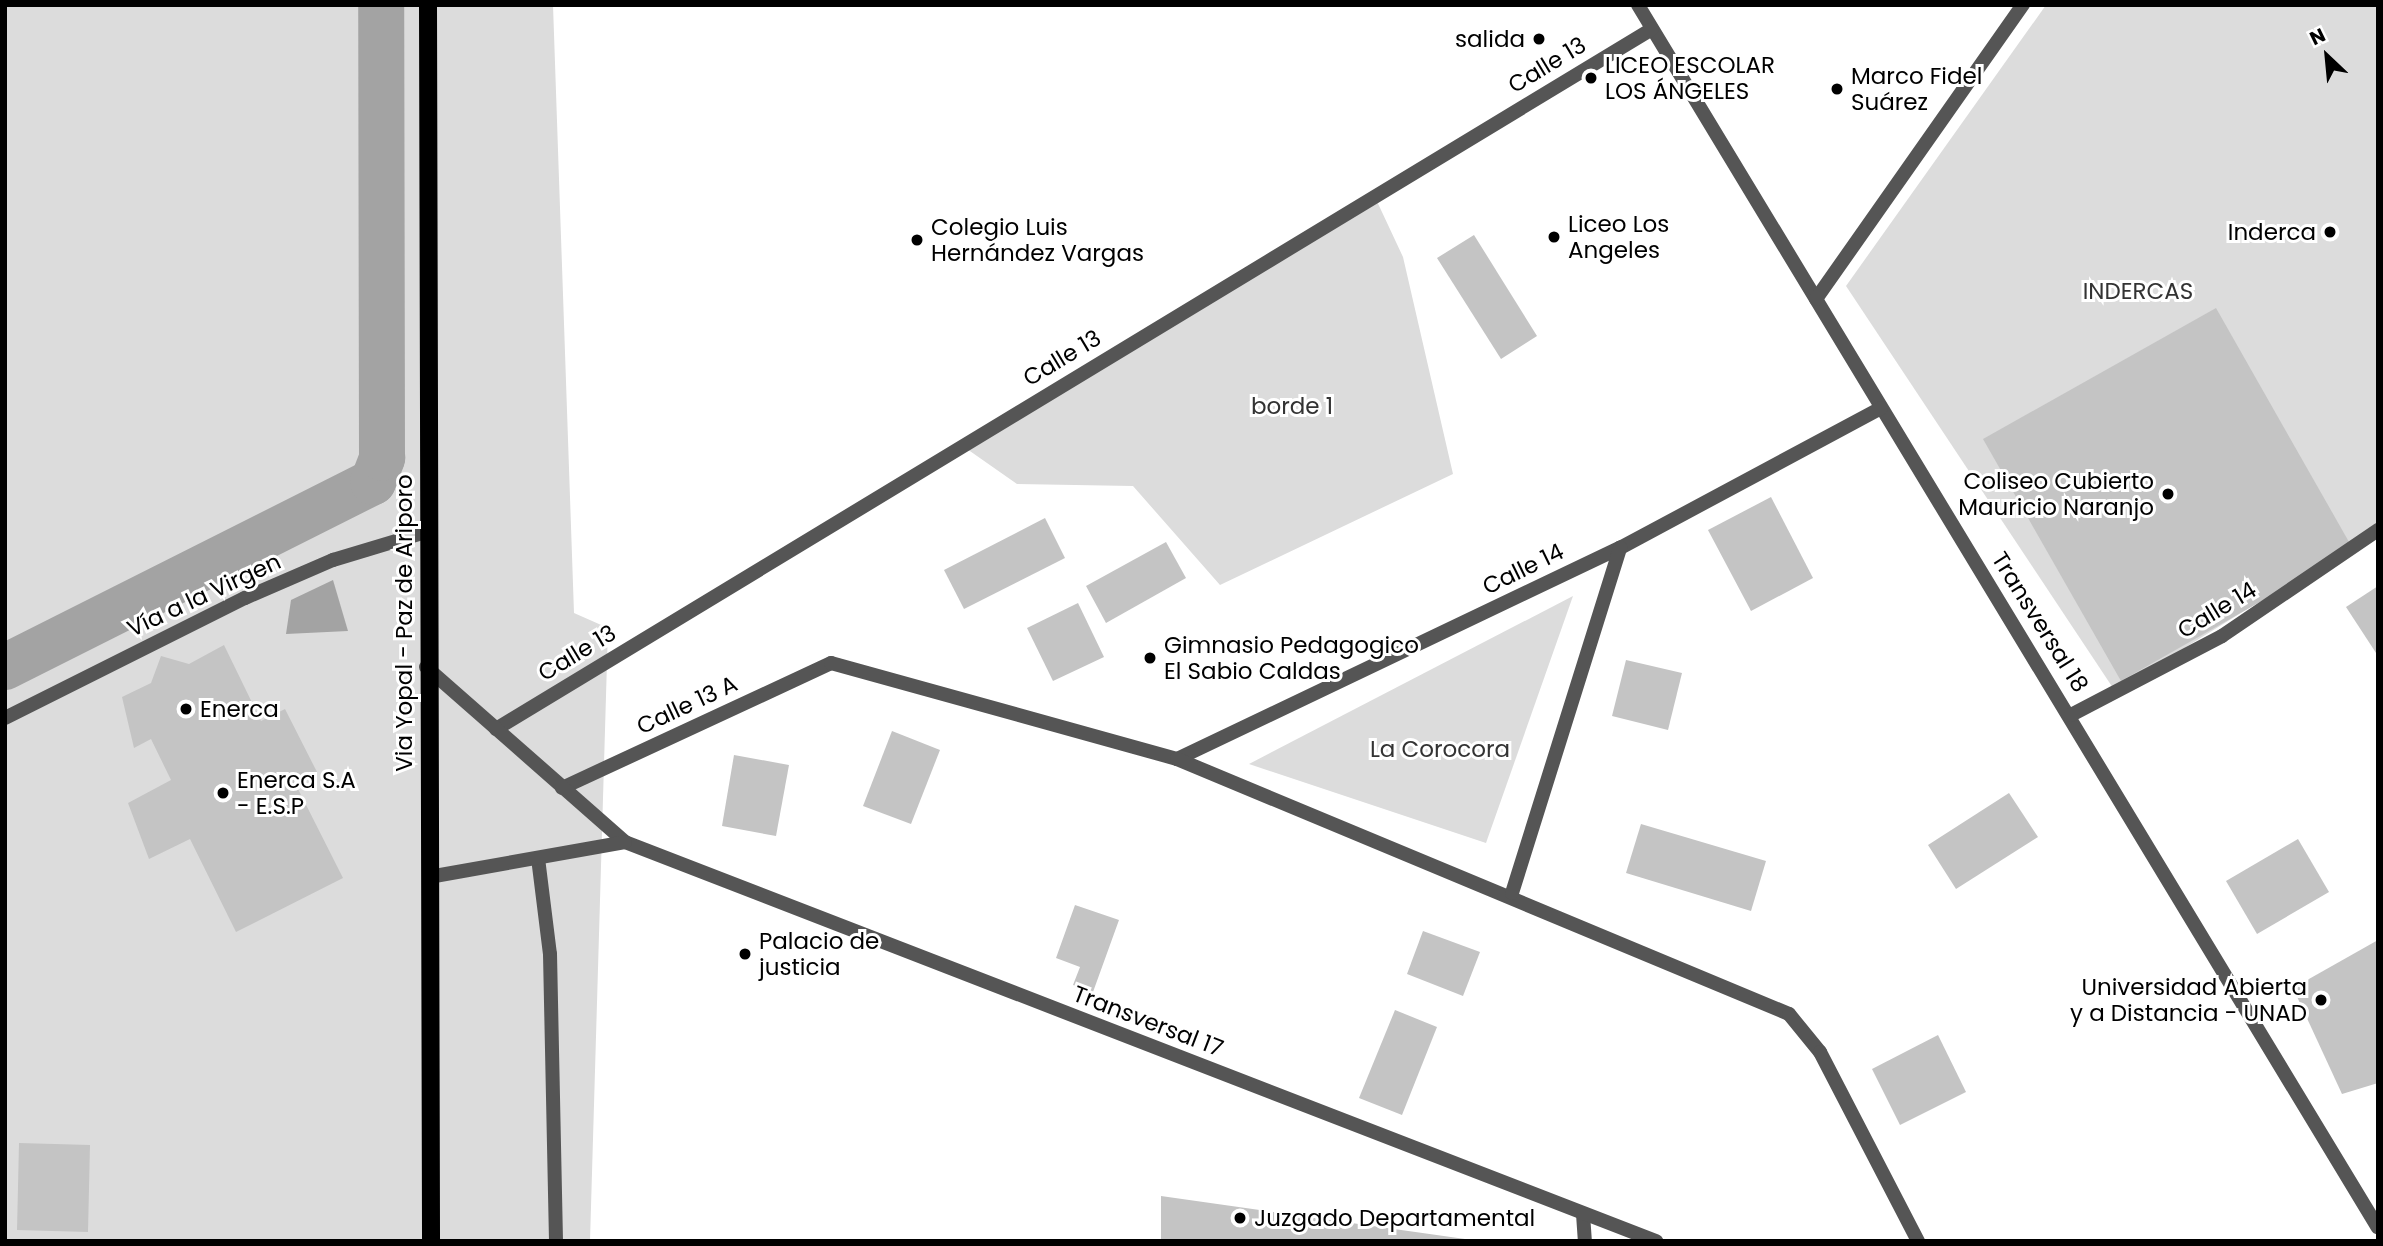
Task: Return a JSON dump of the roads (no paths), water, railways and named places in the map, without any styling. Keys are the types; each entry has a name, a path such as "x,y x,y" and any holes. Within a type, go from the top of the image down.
{"main road":[{"name":"Via Yopal - Paz de Ariporo","path":"428,5 429,531 425,667 431,1241"}],"street":[{"name":"Transversal 18","path":"1638,5 1881,408 2071,715 2378,1228"},
{"path":"1816,299 2024,5"},
{"name":"Calle 13","path":"496,729 1652,29"},
{"name":"Calle 14","path":"1177,760 1620,548 1881,408"},
{"name":"Calle 14","path":"2071,715 2222,636 2378,530"},
{"name":"Vía a la Virgen","path":"5,718 245,598 333,560 429,531"},
{"path":"1511,893 1620,548"},
{"name":"Calle 13 A","path":"562,788 831,663 1177,760"},
{"path":"425,667 625,842"},
{"path":"1177,760 1511,893 1789,1014 1820,1052 1918,1241"},
{"path":"429,877 625,842"},
{"name":"Transversal 17","path":"625,842 1656,1241"},
{"path":"538,858 550,954 556,1241"},
{"path":"1583,1214 1585,1241"}],"waterway":[{"path":"5,667 373,482 382,458 381,5"}],"place":[{"name":"salida","path":"1539,39"},
{"name":"LICEO ESCOLAR LOS ÁNGELES","path":"1591,78"},
{"name":"Marco Fidel Suárez","path":"1837,89"},
{"name":"Inderca","path":"2330,232"},
{"name":"Liceo Los Angeles","path":"1554,237"},
{"name":"Colegio Luis Hernández Vargas","path":"917,240"},
{"name":"Coliseo Cubierto Mauricio Naranjo","path":"2168,494"},
{"name":"Gimnasio Pedagogico El Sabio Caldas","path":"1150,658"},
{"name":"Enerca","path":"186,709"},
{"name":"Enerca S.A - E.S.P","path":"223,793"},
{"name":"Palacio de justicia","path":"745,954"},
{"name":"Universidad Abierta y a Distancia - UNAD","path":"2321,1000"},
{"name":"Juzgado Departamental","path":"1240,1218"}],"park label":[{"name":"INDERCAS","path":"2138,291"},
{"name":"borde 1","path":"1292,406"},
{"name":"La Corocora","path":"1440,749"}]}
